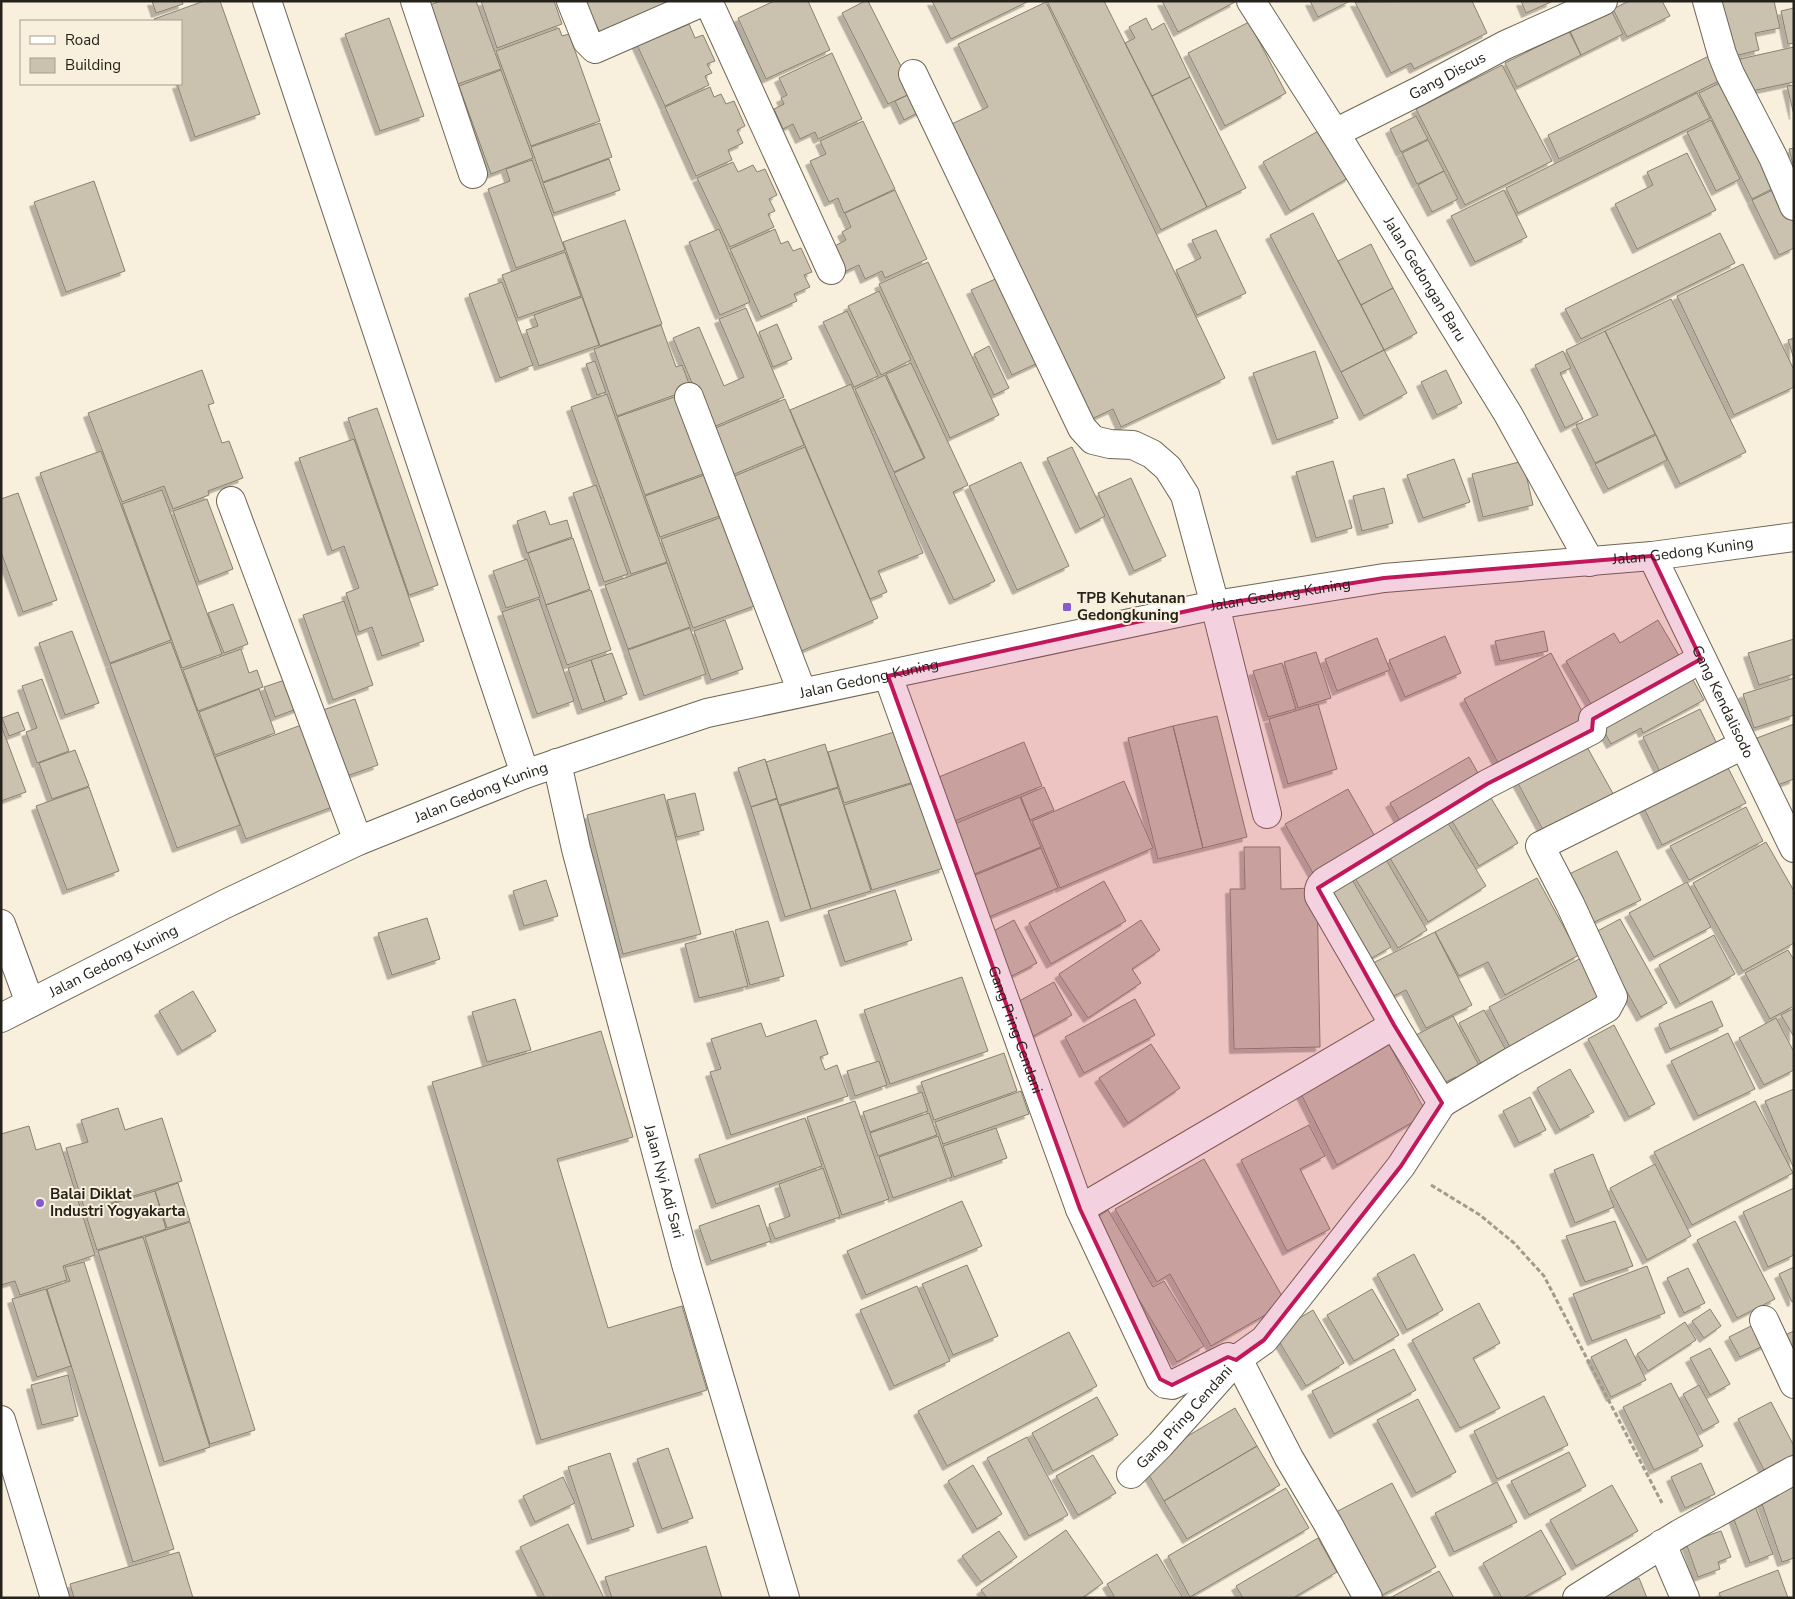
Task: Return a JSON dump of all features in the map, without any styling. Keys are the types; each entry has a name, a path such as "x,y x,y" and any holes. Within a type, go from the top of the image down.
{"street":[{"path":"267,1 525,774"},
{"path":"415,1 473,174"},
{"path":"571,1 587,42 594,49 706,1 831,270"},
{"name":"Jalan Gedongan Baru","path":"1250,1 1335,133 1508,414 1590,562"},
{"name":"Gang Discus","path":"1335,133 1505,45 1603,1"},
{"path":"1708,1 1722,54 1730,74 1773,157 1794,206"},
{"path":"913,74 1082,428 1093,440 1110,444 1133,445 1152,454 1168,468 1185,495 1215,605 1267,814"},
{"path":"689,397 802,692"},
{"path":"231,501 358,841"},
{"name":"Jalan Gedong Kuning","path":"1,1018 225,904 358,841 525,774 707,713 1215,605 1384,578 1652,556 1794,537"},
{"name":"Gang Kendalisodo","path":"1652,556 1794,848"},
{"path":"1442,1103 1394,1025 1320,896 1320,886 1325,881 1392,840 1487,784 1592,730 1593,719 1701,658"},
{"name":"Gang Pring Cendani","path":"888,676 1080,1209 1160,1379 1165,1384 1172,1385 1228,1357 1236,1360 1160,1445 1131,1474"},
{"path":"1368,1598 1328,1524 1289,1458 1242,1367 1236,1360 1264,1340 1401,1166 1442,1103 1607,1008 1613,997 1570,904 1540,846 1743,745"},
{"name":"Jalan Nyi Adi Sari","path":"557,763 576,848 686,1264 785,1598"},
{"path":"1,924 30,1003"},
{"path":"1080,1209 1394,1025"},
{"path":"1764,1320 1794,1384"},
{"path":"1,1420 55,1598"},
{"path":"1576,1598 1671,1539 1794,1470"},
{"path":"1671,1539 1685,1598"}],"path":[{"path":"1401,1166 1480,1215 1514,1243 1544,1276 1635,1453 1671,1539"}],"highlighted area":[{"path":"1652,556 1701,659 1593,719 1592,730 1487,784 1318,888 1394,1025 1442,1103 1401,1166 1264,1340 1236,1360 1228,1357 1172,1385 1160,1379 1080,1209 888,676 1215,605 1384,578"}],"building":[{"path":"152,1 182,1 183,4 156,13"},
{"path":"204,1 220,1 260,114 195,137 177,85 182,85 182,20 154,19"},
{"path":"441,1 476,1 501,69 452,86 424,7"},
{"path":"481,1 554,1 562,24 497,48"},
{"path":"585,1 664,1 667,8 603,39"},
{"path":"774,1 808,1 830,50 766,79 738,18"},
{"path":"868,1 914,92 888,104 842,13"},
{"path":"932,1 1029,1 951,39"},
{"path":"1047,1 1104,1 1207,207 1161,230"},
{"path":"1162,1 1234,1 1235,2 1178,32"},
{"path":"1310,1 1350,1 1318,17"},
{"path":"1472,1 1487,33 1414,69 1411,63 1391,73 1355,2"},
{"path":"1521,1 1551,1 1551,2 1526,13"},
{"path":"1629,1 1662,1 1670,16 1627,37 1613,9"},
{"path":"1718,1 1774,1 1780,28 1755,33 1759,50 1730,57"},
{"path":"1046,2 1225,378 1121,427 1113,409 1081,424 941,129 988,107 958,44"},
{"path":"1794,8 1794,43 1788,44 1781,11"},
{"path":"1611,10 1623,34 1581,55 1570,31"},
{"path":"389,18 424,116 380,131 345,34"},
{"path":"1146,18 1152,30 1164,23 1190,77 1152,96 1125,43 1135,38 1129,27"},
{"path":"668,20 673,31 689,24 695,38 703,35 715,61 707,64 712,73 705,76 709,85 665,106 633,36"},
{"path":"1249,22 1286,93 1225,126 1188,53"},
{"path":"559,28 562,36 569,34 600,121 531,146 496,51"},
{"path":"1569,31 1581,55 1517,87 1505,63"},
{"path":"1794,47 1794,82 1747,92 1740,59"},
{"path":"832,53 862,119 818,139 815,132 800,139 793,124 783,129 774,109 784,104 781,98 787,95 779,78"},
{"path":"1715,53 1727,77 1559,159 1548,135"},
{"path":"1502,65 1552,161 1465,205 1416,109"},
{"path":"501,70 533,158 491,174 459,86"},
{"path":"1190,77 1246,188 1207,207 1152,96"},
{"path":"1728,79 1780,185 1752,199 1699,93"},
{"path":"1794,85 1794,115 1787,86"},
{"path":"710,87 714,97 721,94 726,104 734,101 745,126 737,130 743,143 728,150 732,160 696,176 665,107"},
{"path":"914,92 923,110 904,120 895,101"},
{"path":"1697,93 1710,118 1518,213 1506,188"},
{"path":"1416,116 1428,139 1401,152 1390,129"},
{"path":"1711,120 1740,179 1716,191 1687,132"},
{"path":"863,121 895,189 844,213 838,198 829,202 810,161 826,154 820,141"},
{"path":"600,123 612,157 543,182 531,147"},
{"path":"1322,129 1350,177 1290,211 1263,162"},
{"path":"1428,140 1444,171 1417,184 1402,153"},
{"path":"1794,148 1794,169 1789,149"},
{"path":"1687,153 1716,210 1637,249 1615,204 1653,185 1647,172"},
{"path":"609,159 620,190 554,213 543,183"},
{"path":"532,160 565,250 516,268 488,189 510,181 506,169"},
{"path":"733,162 738,172 753,165 757,172 765,169 777,195 769,199 775,211 768,214 774,227 730,247 697,178"},
{"path":"1444,171 1458,199 1432,212 1418,185"},
{"path":"94,181 125,271 66,292 34,202"},
{"path":"1777,188 1794,223 1794,248 1779,255 1752,200"},
{"path":"895,190 927,259 885,278 882,271 865,279 859,265 844,272 833,247 846,240 842,232 851,227 845,213"},
{"path":"1504,190 1527,237 1475,262 1451,216"},
{"path":"1313,213 1384,350 1341,372 1270,235"},
{"path":"625,220 662,324 600,346 563,242"},
{"path":"719,229 750,302 720,315 689,242"},
{"path":"775,229 781,244 788,241 793,251 801,248 812,272 804,275 810,287 794,294 797,301 761,317 730,249"},
{"path":"1216,230 1246,293 1197,315 1176,270 1201,258 1192,240"},
{"path":"1720,233 1735,263 1581,339 1565,309"},
{"path":"1371,244 1393,288 1361,305 1338,261"},
{"path":"565,252 581,296 518,318 502,275"},
{"path":"928,262 999,415 950,438 879,284"},
{"path":"1743,264 1794,370 1794,387 1734,415 1677,296"},
{"path":"1002,276 1042,361 1012,375 971,290"},
{"path":"502,282 533,365 500,378 469,294"},
{"path":"1393,288 1417,333 1384,350 1361,305"},
{"path":"879,291 911,360 881,375 848,306"},
{"path":"582,297 599,345 539,366 526,330 538,326 534,315"},
{"path":"1671,299 1746,452 1680,484 1605,331"},
{"path":"746,308 784,397 711,428 673,338 699,327 724,386 744,377 719,319"},
{"path":"847,311 878,376 854,387 823,322"},
{"path":"777,324 792,359 773,367 759,332"},
{"path":"661,325 676,367 682,365 691,389 617,416 594,349"},
{"path":"1605,331 1655,434 1595,463 1576,425 1598,415 1566,350"},
{"path":"1794,338 1794,359 1788,340"},
{"path":"989,346 1009,388 994,395 974,354"},
{"path":"1384,350 1407,393 1364,416 1341,372"},
{"path":"1315,351 1338,418 1277,440 1253,373"},
{"path":"1563,351 1571,368 1560,373 1583,419 1565,428 1535,365"},
{"path":"595,361 606,392 597,395 586,364"},
{"path":"911,363 968,485 953,492 995,581 954,600 894,473 925,458 886,374"},
{"path":"202,370 214,403 208,405 222,443 229,441 243,478 208,491 209,495 173,509 164,486 122,502 88,413"},
{"path":"1446,370 1462,403 1437,415 1421,382"},
{"path":"885,375 924,458 894,472 855,389"},
{"path":"851,384 923,553 878,571 887,592 870,599 790,410"},
{"path":"607,394 667,562 631,574 571,407"},
{"path":"683,394 711,471 645,495 617,417"},
{"path":"785,399 804,445 725,478 706,432"},
{"path":"377,408 438,585 409,595 348,418"},
{"path":"1656,435 1667,460 1608,489 1595,464"},
{"path":"354,439 424,641 382,656 372,627 359,632 346,593 359,588 344,546 332,551 299,458"},
{"path":"805,447 878,618 799,652 725,480"},
{"path":"1072,447 1105,516 1080,529 1047,458"},
{"path":"101,451 171,640 110,663 40,473"},
{"path":"1454,459 1470,502 1423,518 1407,475"},
{"path":"1333,461 1352,528 1316,538 1296,472"},
{"path":"1523,461 1533,505 1483,517 1472,474"},
{"path":"1021,462 1069,566 1017,590 969,486"},
{"path":"713,472 728,513 660,537 645,496"},
{"path":"1131,478 1166,556 1134,571 1098,493"},
{"path":"596,485 628,574 604,582 573,493"},
{"path":"1384,488 1393,523 1362,531 1353,496"},
{"path":"162,490 222,654 182,668 122,504"},
{"path":"18,493 57,600 23,612 1,552 1,499"},
{"path":"207,499 233,569 199,582 173,511"},
{"path":"545,511 550,525 567,520 572,537 527,553 517,521"},
{"path":"725,516 757,605 693,628 661,539"},
{"path":"573,538 590,589 546,605 528,553"},
{"path":"527,559 540,597 506,608 493,571"},
{"path":"667,563 690,627 628,649 605,585"},
{"path":"591,590 611,650 567,665 546,605"},
{"path":"539,599 574,701 537,714 502,612"},
{"path":"344,601 373,685 333,700 303,615"},
{"path":"233,604 248,644 224,653 208,613"},
{"path":"725,620 743,669 711,680 694,631"},
{"path":"1658,620 1684,664 1597,714 1566,661 1614,633 1620,643"},
{"path":"690,628 706,674 644,696 628,650"},
{"path":"72,631 99,703 65,715 39,643"},
{"path":"1544,631 1548,651 1500,661 1495,641"},
{"path":"1445,636 1461,673 1405,697 1389,660"},
{"path":"1377,638 1390,670 1337,691 1325,659"},
{"path":"1794,639 1794,674 1759,685 1748,653"},
{"path":"171,642 240,825 177,848 110,664"},
{"path":"241,649 249,673 257,670 263,687 198,711 183,670"},
{"path":"1316,652 1331,698 1298,708 1284,662"},
{"path":"612,653 627,694 605,702 591,660"},
{"path":"1551,653 1591,728 1504,774 1464,699"},
{"path":"591,660 605,702 582,710 568,668"},
{"path":"1282,663 1296,709 1268,717 1253,671"},
{"path":"1687,669 1704,700 1643,733 1641,728 1611,744 1597,718"},
{"path":"1794,678 1794,715 1754,728 1743,694"},
{"path":"42,679 69,751 37,763 26,732 37,728 22,686"},
{"path":"288,679 299,708 275,717 264,687"},
{"path":"259,689 275,733 215,755 199,712"},
{"path":"355,699 378,765 344,777 320,711"},
{"path":"1318,704 1337,769 1288,784 1269,719"},
{"path":"1700,709 1719,748 1662,776 1643,737"},
{"path":"18,712 25,730 9,736 2,718"},
{"path":"1217,716 1247,837 1203,848 1173,726"},
{"path":"304,724 335,806 246,839 215,757"},
{"path":"1794,724 1794,779 1775,786 1757,738"},
{"path":"1,725 26,792 1,801"},
{"path":"1173,726 1203,848 1158,859 1128,738"},
{"path":"901,730 917,781 844,803 828,752"},
{"path":"1582,738 1616,799 1547,837 1514,776"},
{"path":"1024,742 1042,786 952,822 934,779"},
{"path":"825,744 838,787 779,805 766,762"},
{"path":"75,750 89,786 52,799 39,763"},
{"path":"1469,757 1483,782 1404,828 1390,803"},
{"path":"1723,758 1746,803 1662,845 1640,800"},
{"path":"765,759 777,798 751,807 738,768"},
{"path":"1124,781 1153,848 1060,888 1032,821"},
{"path":"917,782 944,868 872,890 844,805"},
{"path":"89,787 119,871 67,890 36,806"},
{"path":"1044,787 1054,810 1030,820 1021,797"},
{"path":"838,788 871,891 811,909 780,806"},
{"path":"1485,788 1518,843 1479,866 1446,811"},
{"path":"1348,789 1377,840 1314,875 1285,824"},
{"path":"695,793 704,830 677,837 667,800"},
{"path":"664,794 701,934 623,954 587,815"},
{"path":"1020,797 1041,847 972,875 952,825"},
{"path":"777,799 811,909 785,917 751,807"},
{"path":"1746,807 1763,841 1689,880 1670,846"},
{"path":"1442,813 1486,886 1428,922 1384,848"},
{"path":"1766,842 1794,891 1794,943 1743,971 1693,883"},
{"path":"1244,847 1280,847 1281,889 1317,888 1320,1047 1234,1049 1230,889 1245,889"},
{"path":"1041,848 1058,888 989,917 973,876"},
{"path":"1381,851 1427,930 1398,948 1350,870"},
{"path":"1617,851 1641,900 1588,925 1565,876"},
{"path":"1350,876 1391,947 1363,963 1321,892"},
{"path":"1537,878 1579,955 1505,995 1488,962 1459,976 1435,932"},
{"path":"546,880 558,916 524,926 513,891"},
{"path":"1104,881 1126,921 1051,964 1029,923"},
{"path":"1687,882 1711,927 1654,957 1629,913"},
{"path":"895,890 912,940 845,962 828,911"},
{"path":"427,918 440,959 392,975 378,933"},
{"path":"1620,919 1667,1003 1641,1017 1594,933"},
{"path":"1014,920 1037,963 1008,978 984,936"},
{"path":"1141,920 1160,950 1132,969 1141,983 1088,1018 1059,974"},
{"path":"768,921 784,976 750,985 735,930"},
{"path":"733,931 748,986 699,998 685,944"},
{"path":"1435,932 1472,1005 1426,1028 1406,990 1381,1002 1363,968"},
{"path":"1714,935 1735,974 1680,1004 1659,965"},
{"path":"1788,950 1794,960 1794,1006 1770,1019 1745,973"},
{"path":"1583,957 1605,999 1511,1049 1489,1007"},
{"path":"962,977 988,1051 890,1084 864,1010"},
{"path":"1054,982 1072,1015 1028,1039 1010,1006"},
{"path":"193,991 216,1031 182,1051 159,1011"},
{"path":"515,999 531,1050 487,1062 472,1012"},
{"path":"1135,999 1155,1035 1084,1073 1065,1037"},
{"path":"1712,1001 1723,1026 1670,1049 1659,1024"},
{"path":"1794,1008 1794,1037 1781,1015"},
{"path":"1484,1010 1508,1054 1483,1067 1459,1023"},
{"path":"1453,1016 1485,1077 1462,1088 1456,1077 1441,1084 1416,1035"},
{"path":"1776,1018 1794,1052 1794,1070 1764,1085 1739,1038"},
{"path":"816,1020 828,1054 820,1057 825,1070 837,1065 848,1096 731,1135 710,1072 721,1069 711,1039 761,1023 766,1037"},
{"path":"1614,1025 1655,1104 1629,1117 1588,1039"},
{"path":"601,1031 633,1137 557,1159 608,1328 682,1306 707,1390 541,1440 432,1082"},
{"path":"1728,1033 1755,1089 1698,1116 1671,1061"},
{"path":"1386,1039 1427,1114 1337,1165 1297,1086"},
{"path":"1151,1044 1180,1088 1128,1123 1099,1078"},
{"path":"1004,1053 1017,1091 934,1120 921,1082"},
{"path":"879,1061 887,1085 855,1096 847,1071"},
{"path":"1570,1069 1594,1112 1560,1130 1537,1088"},
{"path":"1794,1089 1794,1169 1765,1101"},
{"path":"1021,1091 1029,1114 943,1144 935,1122"},
{"path":"922,1092 928,1111 870,1132 863,1112"},
{"path":"1530,1097 1546,1130 1519,1143 1503,1111"},
{"path":"855,1101 889,1199 842,1215 807,1117"},
{"path":"1755,1101 1793,1173 1692,1225 1654,1152"},
{"path":"118,1108 125,1130 162,1118 182,1181 85,1211 66,1148 88,1142 81,1120"},
{"path":"929,1113 937,1135 878,1156 870,1133"},
{"path":"805,1118 822,1166 716,1204 699,1155"},
{"path":"1309,1125 1325,1156 1300,1169 1330,1229 1287,1251 1241,1160"},
{"name":"Balai Diklat Industri Yogyakarta","path":"29,1126 36,1150 60,1143 95,1255 63,1266 67,1280 20,1295 15,1281 1,1285 1,1134"},
{"path":"996,1128 1007,1158 954,1177 943,1146"},
{"path":"938,1136 952,1177 893,1198 879,1157"},
{"path":"1593,1154 1614,1207 1575,1223 1554,1170"},
{"path":"1204,1159 1286,1303 1211,1346 1170,1274 1157,1282 1115,1209"},
{"path":"1655,1164 1691,1236 1647,1260 1610,1188"},
{"path":"823,1168 840,1217 775,1239 769,1224 790,1216 779,1184"},
{"path":"178,1183 190,1221 167,1228 155,1191"},
{"path":"1794,1188 1794,1255 1768,1267 1743,1212"},
{"path":"155,1191 166,1229 97,1250 85,1212"},
{"path":"962,1201 982,1246 866,1295 847,1251"},
{"path":"759,1205 771,1241 711,1261 699,1226"},
{"path":"1108,1210 1153,1287 1164,1281 1204,1346 1177,1362 1091,1221"},
{"path":"1615,1221 1633,1266 1585,1282 1566,1236"},
{"path":"1735,1221 1775,1299 1737,1318 1697,1240"},
{"path":"190,1222 255,1430 210,1444 145,1237"},
{"path":"143,1237 210,1447 164,1462 98,1251"},
{"path":"1414,1254 1443,1310 1407,1330 1377,1274"},
{"path":"84,1262 174,1549 133,1562 47,1289 70,1281 65,1267"},
{"path":"967,1265 998,1336 953,1355 922,1284"},
{"path":"1647,1266 1665,1313 1592,1341 1573,1294"},
{"path":"1794,1267 1794,1301 1792,1302 1779,1274"},
{"path":"1688,1268 1705,1303 1684,1313 1667,1278"},
{"path":"917,1286 950,1361 894,1386 860,1310"},
{"path":"46,1289 71,1366 37,1377 12,1299"},
{"path":"1372,1289 1399,1335 1354,1361 1327,1315"},
{"path":"1479,1303 1500,1343 1473,1358 1500,1408 1460,1428 1412,1340"},
{"path":"1710,1309 1721,1326 1704,1338 1692,1321"},
{"path":"1313,1310 1344,1363 1306,1386 1274,1333"},
{"path":"1685,1322 1696,1340 1648,1371 1637,1354"},
{"path":"1757,1323 1767,1344 1740,1357 1729,1337"},
{"path":"1794,1331 1794,1372 1778,1338"},
{"path":"1069,1332 1097,1386 947,1466 918,1411"},
{"path":"1626,1339 1646,1380 1611,1397 1591,1357"},
{"path":"1710,1348 1730,1384 1710,1395 1690,1358"},
{"path":"1394,1349 1416,1390 1334,1434 1312,1391"},
{"path":"68,1375 78,1416 42,1425 31,1385"},
{"path":"1671,1383 1703,1446 1654,1470 1623,1407"},
{"path":"1699,1385 1719,1422 1703,1431 1683,1394"},
{"path":"1544,1396 1568,1445 1497,1479 1474,1431"},
{"path":"1097,1397 1118,1435 1053,1471 1032,1433"},
{"path":"1418,1399 1456,1472 1416,1493 1377,1420"},
{"path":"1771,1402 1794,1446 1794,1455 1764,1470 1738,1419"},
{"path":"1235,1408 1257,1446 1164,1501 1142,1463"},
{"path":"1027,1437 1068,1515 1029,1536 987,1458"},
{"path":"1257,1446 1280,1485 1187,1539 1164,1501"},
{"path":"668,1448 693,1518 662,1529 637,1459"},
{"path":"1569,1452 1586,1486 1529,1515 1511,1481"},
{"path":"610,1453 634,1526 592,1540 568,1467"},
{"path":"1093,1455 1116,1493 1078,1515 1056,1476"},
{"path":"1701,1463 1715,1494 1685,1508 1671,1477"},
{"path":"973,1465 1002,1514 977,1529 948,1481"},
{"path":"563,1477 575,1503 535,1522 523,1496"},
{"path":"1497,1482 1517,1522 1454,1552 1435,1513"},
{"path":"1392,1483 1436,1567 1380,1596 1336,1512"},
{"path":"1612,1485 1638,1531 1576,1566 1550,1520"},
{"path":"1794,1487 1794,1558 1782,1562 1760,1498"},
{"path":"1286,1488 1309,1528 1190,1597 1168,1556"},
{"path":"1755,1506 1773,1554 1750,1563 1732,1514"},
{"path":"568,1524 604,1598 545,1598 520,1547"},
{"path":"1066,1530 1103,1583 1082,1598 987,1598 981,1590"},
{"path":"1541,1530 1566,1574 1523,1598 1502,1598 1483,1563"},
{"path":"999,1531 1017,1557 981,1582 962,1556"},
{"path":"1721,1531 1731,1557 1718,1562 1720,1569 1698,1577 1686,1543"},
{"path":"1318,1538 1337,1572 1293,1598 1243,1598 1236,1586"},
{"path":"706,1546 722,1598 612,1598 605,1577"},
{"path":"179,1552 193,1598 74,1598 70,1584"},
{"path":"1157,1554 1183,1598 1115,1598 1107,1584"},
{"path":"1778,1570 1788,1598 1721,1598 1719,1593"},
{"path":"1439,1571 1454,1598 1390,1598"},
{"path":"1639,1578 1647,1598 1596,1598 1595,1595"}],"place":[{"name":"TPB Kehutanan Gedongkuning","path":"1067,607"},
{"name":"Balai Diklat Industri Yogyakarta","path":"40,1203"}]}
